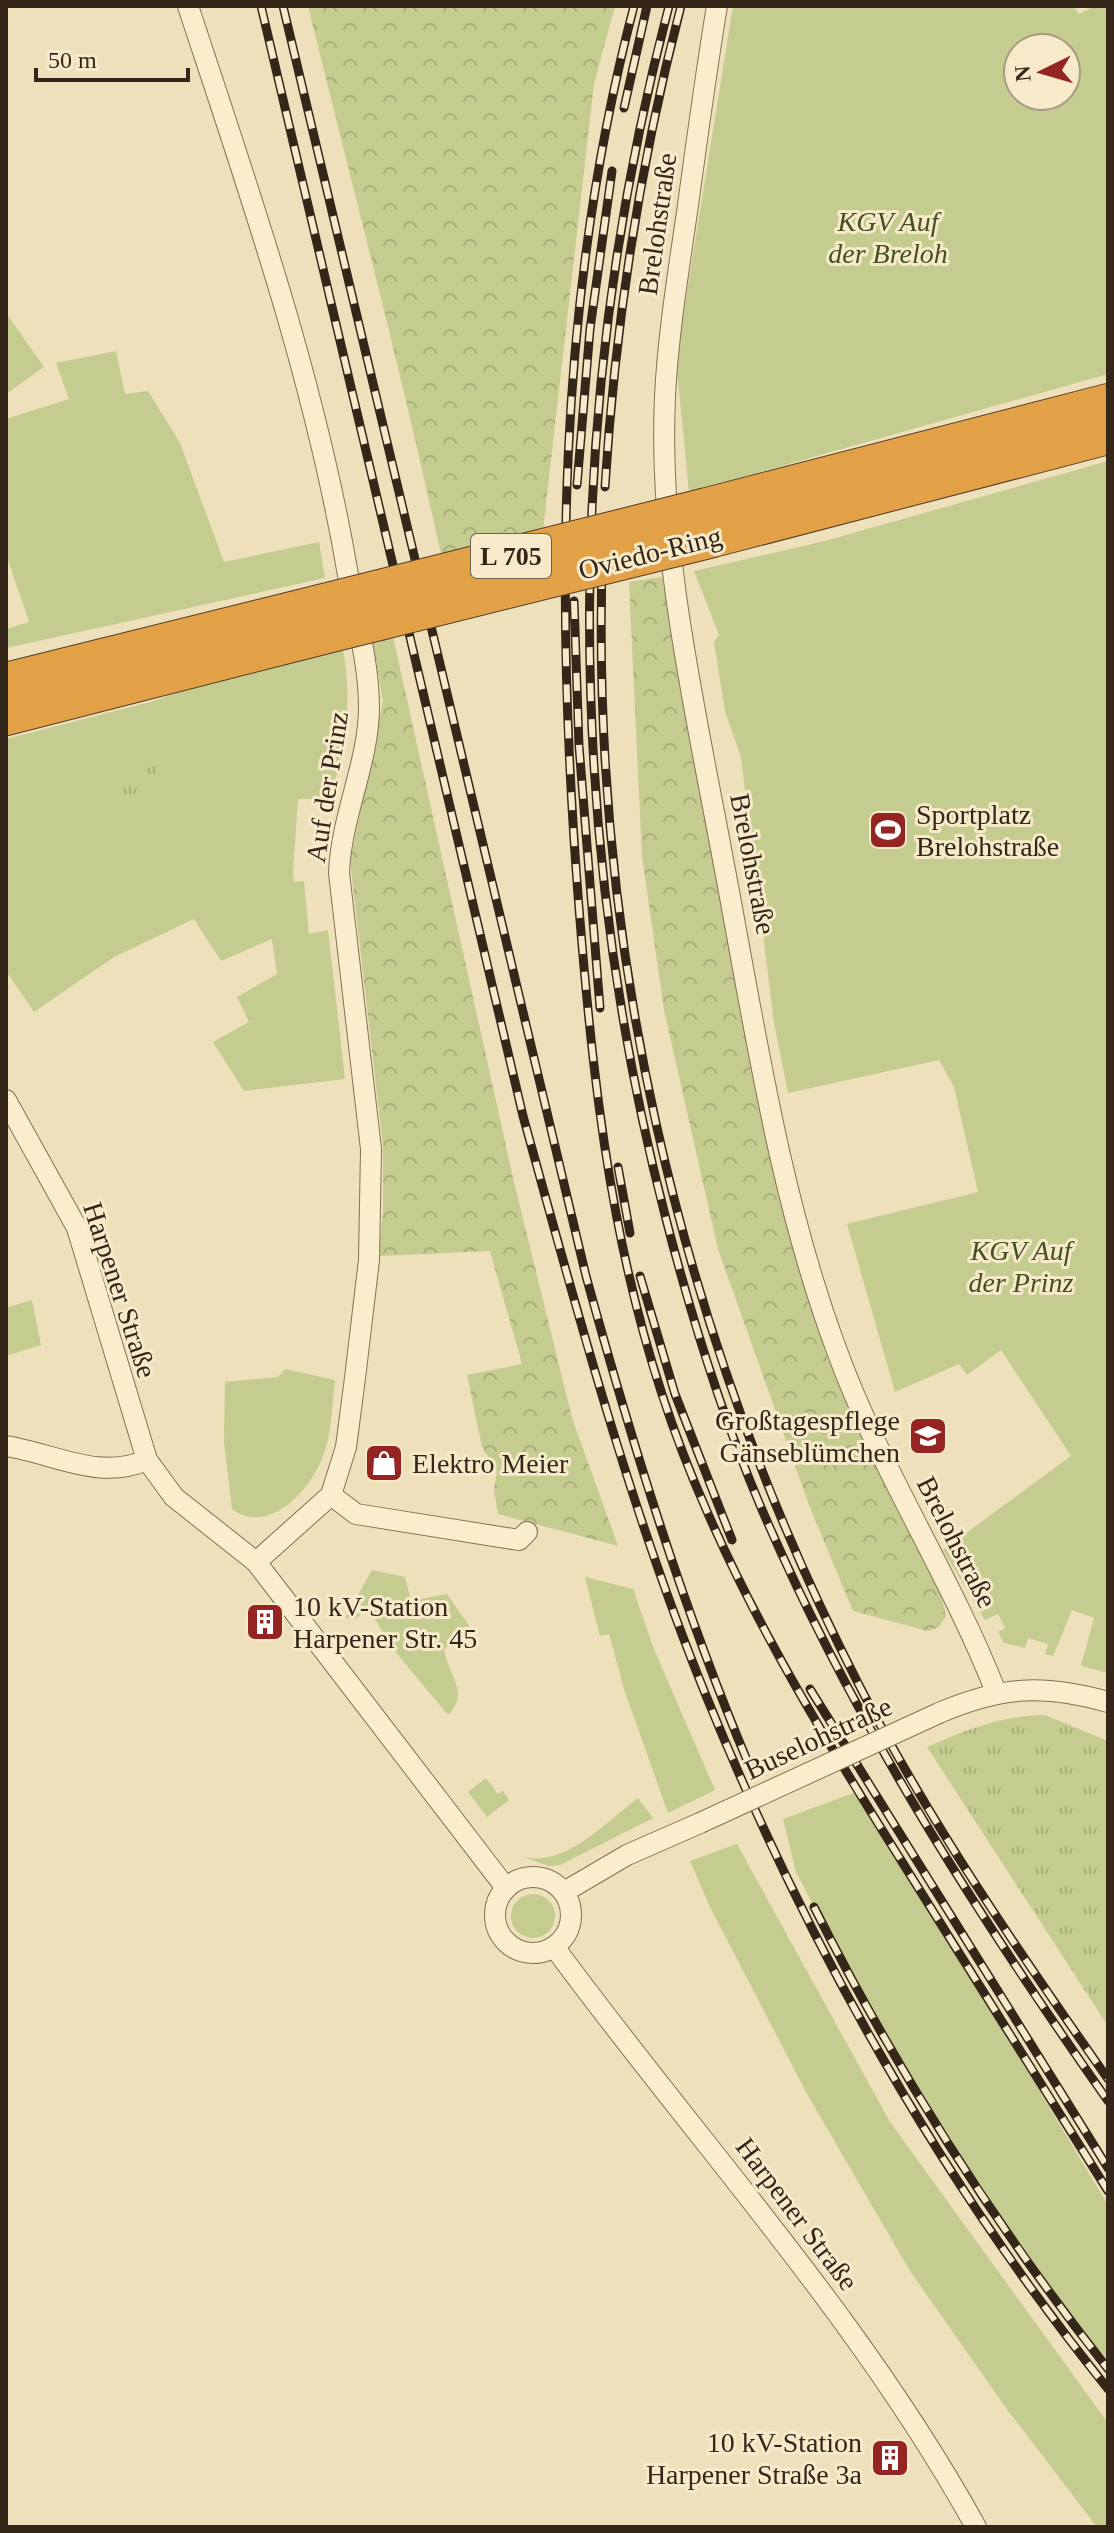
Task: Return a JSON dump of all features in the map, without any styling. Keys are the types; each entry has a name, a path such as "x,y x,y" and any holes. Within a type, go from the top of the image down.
{"highway":[{"name":"Oviedo-Ring","path":"710,523 1108,403"},
{"name":"Oviedo-Ring","path":"6,682 319,620 710,523 1108,435"},
{"name":"Oviedo-Ring","path":"6,716 319,620"},
{"name":"L 705","path":"6,724 56,703"}],"street":[{"name":"Auf der Prinz","path":"188,6 248,183 300,359 340,523 368,693 367,727 343,829 339,873 371,1149 372,1209 346,1447 331,1495"},
{"name":"Brelohstraße","path":"717,6 674,298 665,396 671,551 684,643 753,1018 799,1231 836,1350 870,1433 964,1615 996,1692"},
{"name":"Harpener Straße","path":"6,1100 77,1228 147,1460"},
{"path":"6,1446 81,1466 125,1469 147,1460 174,1497 256,1562 506,1888"},
{"path":"256,1562 331,1495 356,1514 398,1522 519,1540 527,1532"},
{"name":"Buselohstraße","path":"564,1892 627,1855 939,1713 996,1692 1061,1690 1108,1702"},
{"path":"536,1877 547,1879 564,1892 572,1915 570,1928 555,1948 530,1954 507,1944 500,1934 495,1910 506,1888 515,1881 536,1877"},
{"name":"Harpener Straße","path":"555,1948 840,2317 903,2405 976,2527"}],"green space":[{"path":"308,6 615,6 594,84 543,530 441,554"},
{"name":"KGV Auf der Breloh","path":"733,6 1073,6 1079,14 1095,6 1108,6 1108,374 689,492 676,360"},
{"path":"6,313 44,367 6,394"},
{"path":"116,351 125,394 148,391 180,443 224,562 319,542 325,578 6,648 6,629 29,622 6,554 6,419 69,399 56,363"},
{"name":"KGV Auf der Prinz","path":"1108,461 1108,1673 1081,1666 1094,1618 1072,1610 1053,1656 1045,1654 1048,1644 1028,1638 1025,1648 1004,1643 998,1632 1005,1628 998,1614 985,1620 943,1550 1071,1456 1001,1350 967,1375 959,1364 895,1392 847,1224 978,1192 954,1087 939,1060 788,1093 774,1023 741,757 725,711 714,642 719,635 694,571 825,541"},
{"path":"662,577 779,1198 828,1359 902,1520 941,1596 946,1616 939,1627 928,1631 853,1611 809,1505 718,1249 664,1010 642,856 629,582"},
{"path":"392,632 514,1182 572,1418 618,1546 498,1514 494,1490 497,1471 482,1447 467,1375 522,1364 490,1251 379,1256 383,1145 350,861 383,701 372,637"},
{"path":"342,644 348,704 341,759 330,799 298,799 293,872 294,882 304,881 309,934 328,930 345,1079 244,1091 213,1042 249,1022 237,997 277,974 272,939 221,961 194,919 114,957 34,1012 6,971 6,739 150,702 280,659"},
{"path":"154,761 162,798 124,806 118,777 140,772 139,764"},
{"path":"32,1300 41,1345 6,1356 6,1308"},
{"path":"285,1369 335,1380 325,1450 308,1484 286,1506 259,1517 246,1516 232,1509 224,1442 225,1382 278,1377"},
{"path":"372,1570 405,1577 411,1601 447,1594 472,1630 444,1649 458,1691 455,1707 448,1715 393,1649 369,1609 355,1619 345,1618"},
{"path":"585,1577 633,1589 653,1647 715,1790 668,1813 624,1689 609,1634 600,1636"},
{"path":"1045,1715 1108,1741 1108,2026 927,1747 984,1725"},
{"path":"486,1778 498,1794 503,1791 509,1800 487,1817 468,1792"},
{"path":"859,1791 1108,2205 1108,2360 1062,2307 909,2078 865,2004 796,1872 783,1819"},
{"path":"638,1798 653,1818 560,1865 549,1866 520,1856 536,1859 568,1850 598,1831"},
{"path":"737,1844 890,2122 1108,2423 1108,2527 1097,2527 1006,2408 910,2271 807,2094 710,1907 690,1861"},
{"path":"533,1894 548,1901 555,1916 548,1931 533,1938 518,1931 511,1916 518,1901"}],"railway":[{"path":"261,6 523,1116 606,1410 653,1555 707,1698 746,1790 834,1971 882,2058 989,2228 1108,2389"},
{"path":"283,6 586,1276 660,1524 702,1645 749,1765"},
{"path":"634,6 608,117 589,229 576,342 568,454 565,567 571,794 586,987 604,1140 632,1289 676,1436 706,1509 750,1601 798,1691 850,1778 1108,2191"},
{"path":"624,108 647,6"},
{"path":"669,6 634,156 610,307 595,460 590,612 594,765 608,918 632,1069 666,1219 708,1364 732,1435 796,1584 834,1661 918,1812 1010,1958 1108,2101"},
{"path":"605,487 615,366 631,245 653,125 681,6"},
{"path":"577,485 590,329 612,171"},
{"path":"603,535 602,684 611,833 629,980 657,1126 694,1271 740,1412 795,1550 886,1736 977,1886 1108,2079"},
{"path":"574,601 579,746 600,1008"},
{"path":"618,1167 630,1233"},
{"path":"640,1276 675,1394 732,1540"},
{"path":"810,1689 1108,2168"},
{"path":"814,1907 878,2027 949,2145 1026,2260 1108,2369"}],"place":[{"name":"Sportplatz Brelohstraße","path":"888,830"},
{"name":"Großtagespflege Gänseblümchen","path":"928,1436"},
{"name":"Elektro Meier","path":"384,1463"},
{"name":"10 kV-Station Harpener Str. 45","path":"265,1622"},
{"name":"10 kV-Station Harpener Straße 3a","path":"890,2458"}]}
